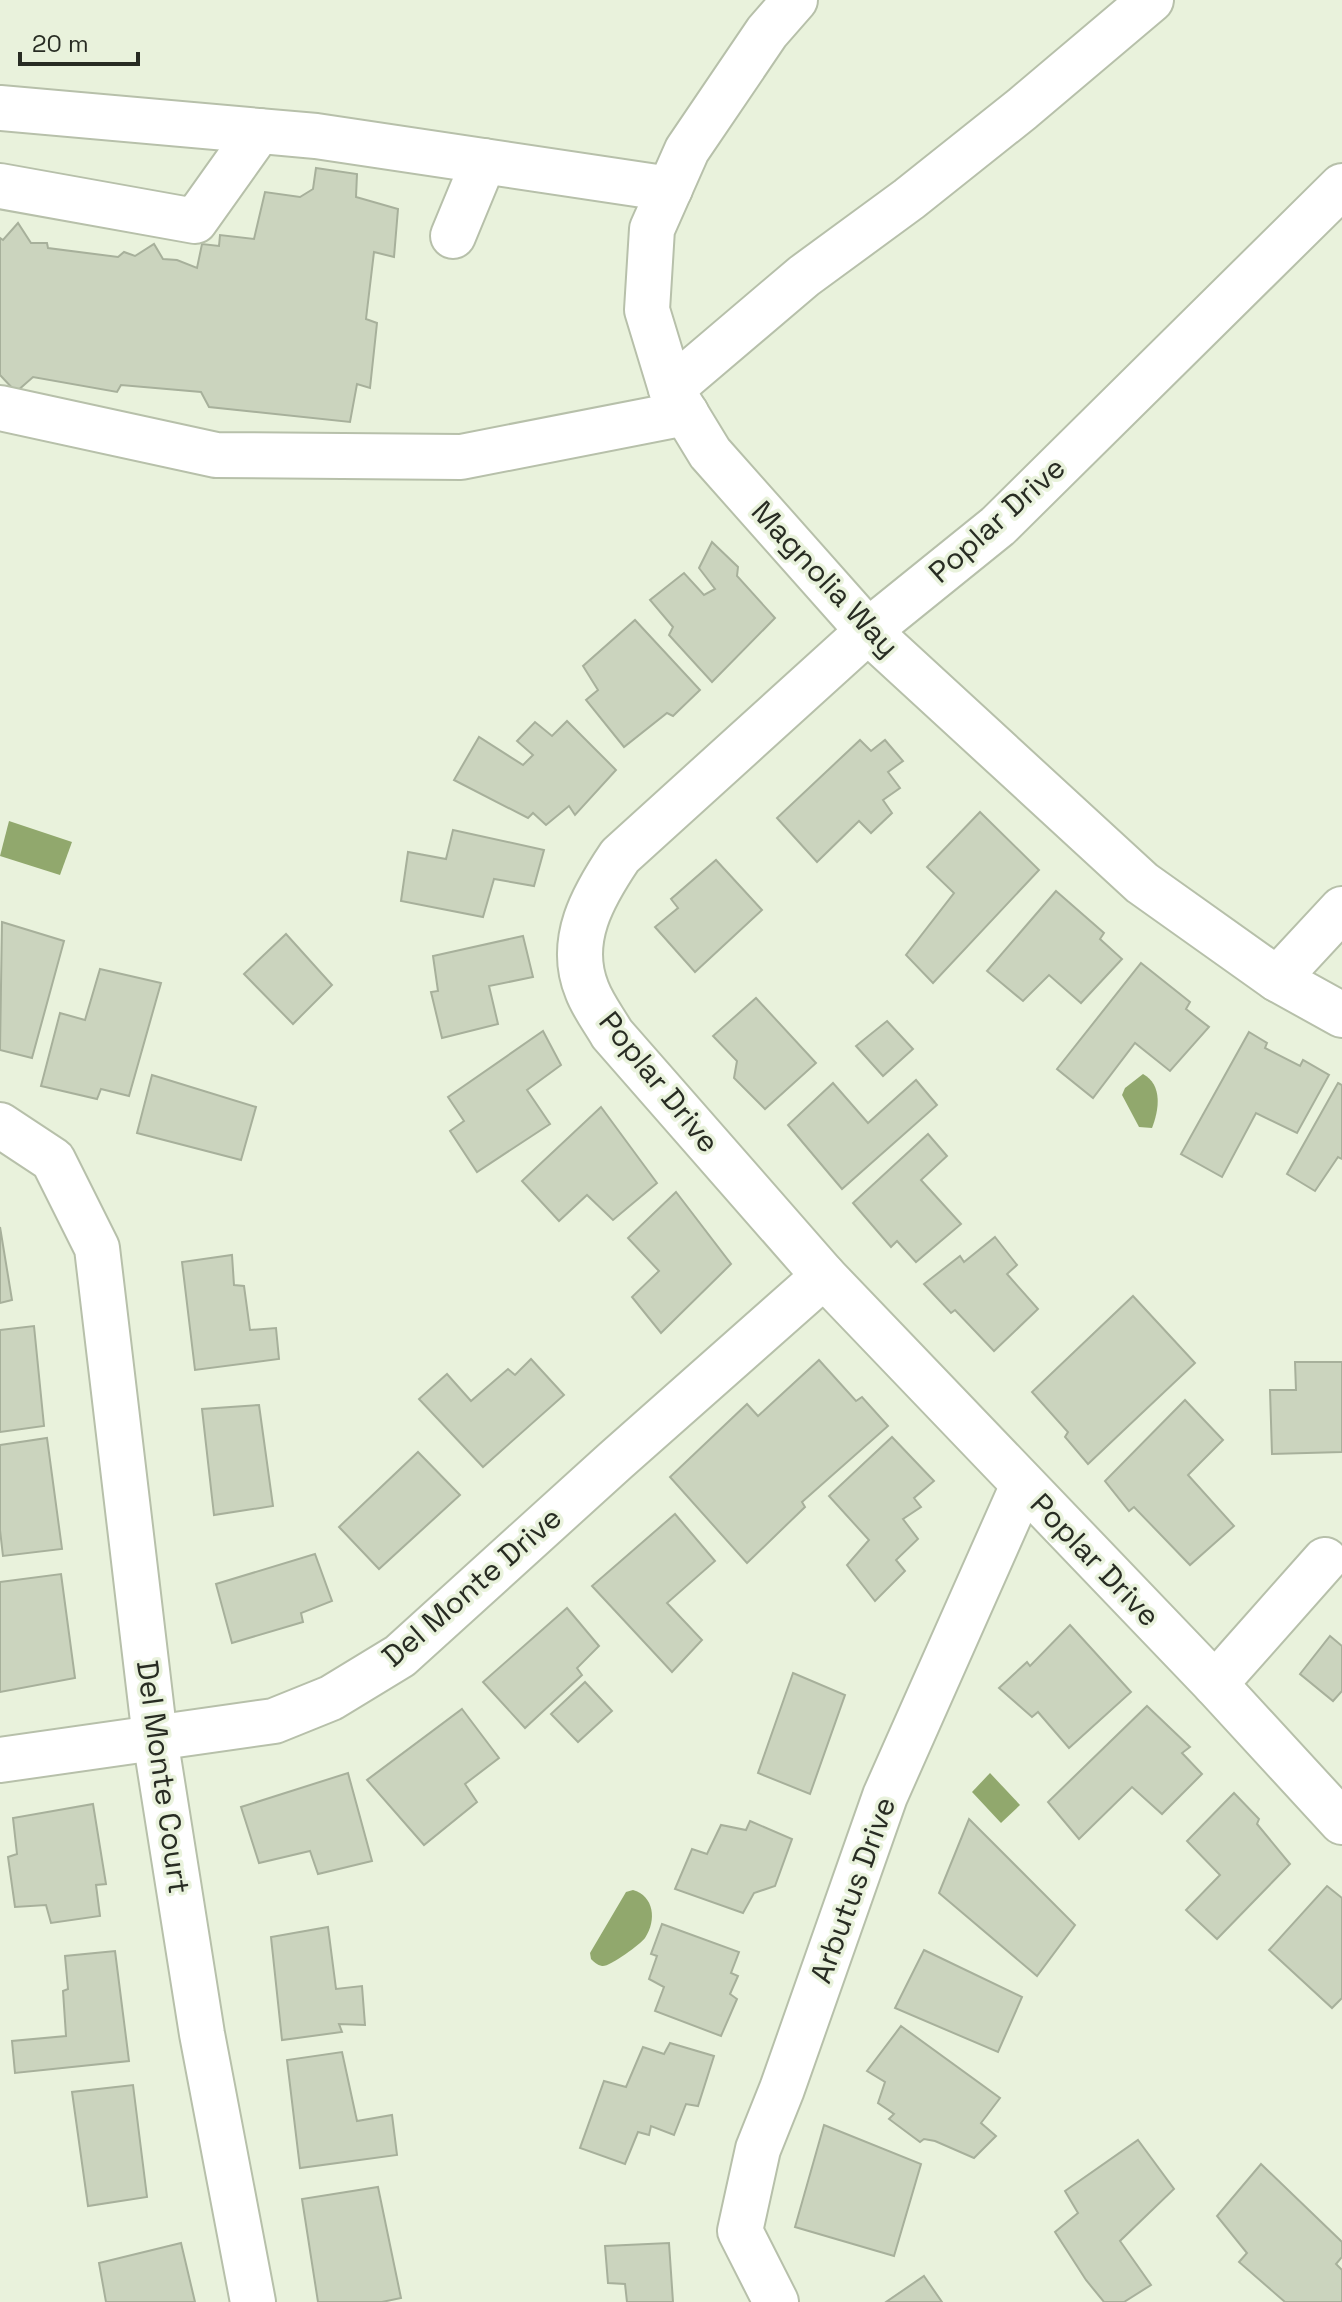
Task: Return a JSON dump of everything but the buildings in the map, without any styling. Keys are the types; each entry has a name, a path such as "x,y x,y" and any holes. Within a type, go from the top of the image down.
{"street":[{"name":"Magnolia Way","path":"795,0 767,32 687,150 652,229 647,310 678,401 710,453 868,631 1142,883 1277,979 1342,1015"},
{"path":"0,408 216,455 461,457 678,401 804,276 909,199 1151,0"},
{"path":"0,108 316,136 670,189"},
{"path":"0,186 195,221 259,131"},
{"path":"453,236 484,161"},
{"name":"Poplar Drive","path":"1342,186 998,526 868,631 620,856 593,896 579,944 586,989 612,1034 824,1276 1215,1684 1342,1822"},
{"path":"1277,979 1342,909"},
{"name":"Del Monte Court","path":"0,1125 53,1160 97,1248 155,1738 202,2034 253,2302"},
{"name":"Del Monte Drive","path":"0,1760 274,1721 331,1698 400,1656 824,1276"},
{"name":"Arbutus Drive","path":"776,2302 740,2231 758,2149 885,1796 1023,1485"},
{"path":"1215,1684 1325,1560"}],"shaded area":[{"path":"9,821 72,842 60,875 0,856"},
{"path":"1143,1074 1154,1085 1158,1098 1152,1128 1139,1127 1122,1095 1125,1088"},
{"path":"990,1773 1020,1805 1001,1823 972,1792"},
{"path":"633,1890 649,1903 652,1916 649,1931 624,1955 605,1966 599,1965 591,1959 590,1953 626,1892"}]}
